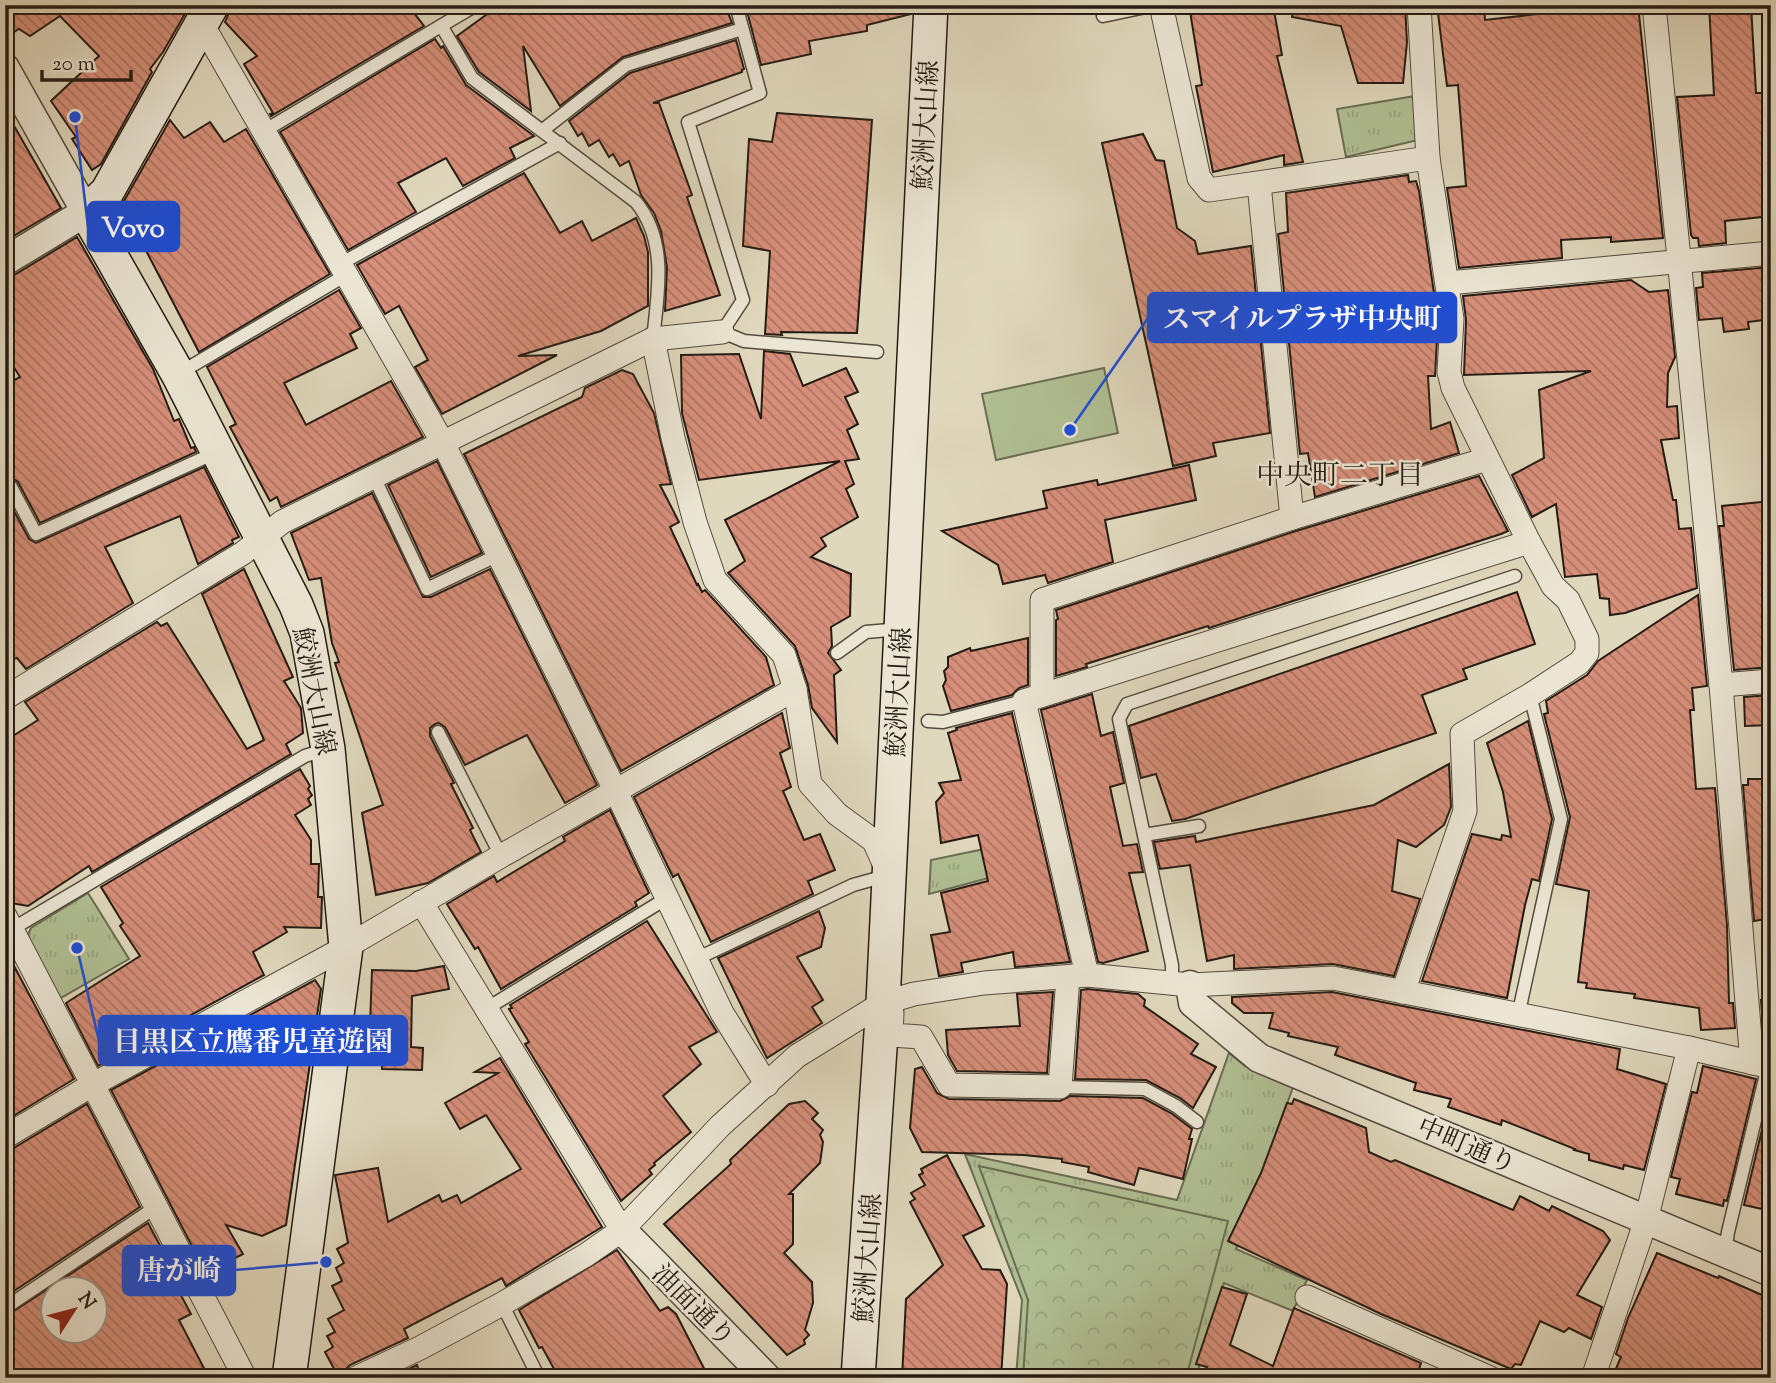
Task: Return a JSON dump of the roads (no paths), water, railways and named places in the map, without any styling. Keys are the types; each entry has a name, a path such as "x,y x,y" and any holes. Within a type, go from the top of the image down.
{"main road":[{"name":"鮫洲大山線","path":"858,1378 888,1002 889,874 931,5"},
{"path":"86,212 107,192 204,15"},
{"name":"鮫洲大山線","path":"86,212 178,374 296,605 307,633 328,749 346,947 289,1378"}],"street":[{"path":"1161,5 1199,178 1209,190 1428,158"},
{"path":"1403,992 1465,811 1462,734 1530,695 1579,663 1587,653 1587,639 1568,600 1553,586 1529,542 1453,388 1450,372 1452,318 1428,158 1419,5"},
{"path":"356,1378 420,1348 586,1255 622,1230 720,1126 797,1056 888,1002 914,994 984,983 1078,976 1181,984 1333,978 1689,1048 1764,1066 1721,685 1654,5"},
{"path":"204,15 264,131 443,443 722,1013 767,1085"},
{"path":"5,68 86,212 5,261"},
{"path":"1259,184 1292,518"},
{"path":"1448,283 1771,253"},
{"path":"5,698 262,540 282,522 653,339 722,332"},
{"path":"653,339 673,438 695,522 715,580 784,655 795,689 810,784 837,814 874,841 889,874"},
{"path":"888,1002 891,1035 921,1037 949,1085 1060,1087 1078,976 1033,698 1042,600 1292,518 1487,459"},
{"path":"1033,698 1529,542"},
{"path":"1721,685 1771,681"},
{"path":"5,1137 92,1085 346,947 615,790 795,689"},
{"path":"421,902 622,1230"},
{"path":"9,922 245,1378"},
{"name":"中町通り","path":"1181,984 1193,1003 1259,1058 1771,1272"},
{"path":"1593,1378 1646,1220 1689,1048"},
{"name":"油面通り","path":"622,1230 767,1378"},
{"path":"1307,1297 1490,1378"}],"lane":[{"path":"264,131 476,5"},
{"path":"736,5 760,93 688,122 743,300 722,332 744,341 877,352"},
{"path":"1103,16 1155,5"},
{"path":"442,27 472,78 636,202 648,217 660,270 653,339"},
{"path":"543,130 626,65 742,29"},
{"path":"178,374 343,270 560,143"},
{"path":"5,490 11,487 36,534 217,452"},
{"path":"374,477 427,589 498,555"},
{"path":"1181,984 1172,965 1119,719 1127,704 1515,576"},
{"path":"837,653 866,632 901,629"},
{"path":"1518,1016 1562,819 1530,695"},
{"path":"928,721 943,722 1033,698"},
{"path":"438,732 501,856"},
{"path":"9,922 306,756 328,749"},
{"path":"1144,835 1199,825"},
{"path":"696,959 852,885 889,874"},
{"path":"486,1009 667,898"},
{"path":"1726,1252 1764,1066"},
{"path":"1060,1087 1145,1089 1176,1106 1197,1122"},
{"path":"5,1308 156,1207"},
{"path":"502,1304 539,1378"}],"place":[{"name":"Vovo","path":"75,117"},
{"name":"スマイルプラザ中央町","path":"1070,430"},
{"name":"目黒区立鷹番児童遊園","path":"77,948"},
{"name":"唐が崎","path":"326,1262"}],"district":[{"name":"中央町二丁目","path":"1340,474"}]}
